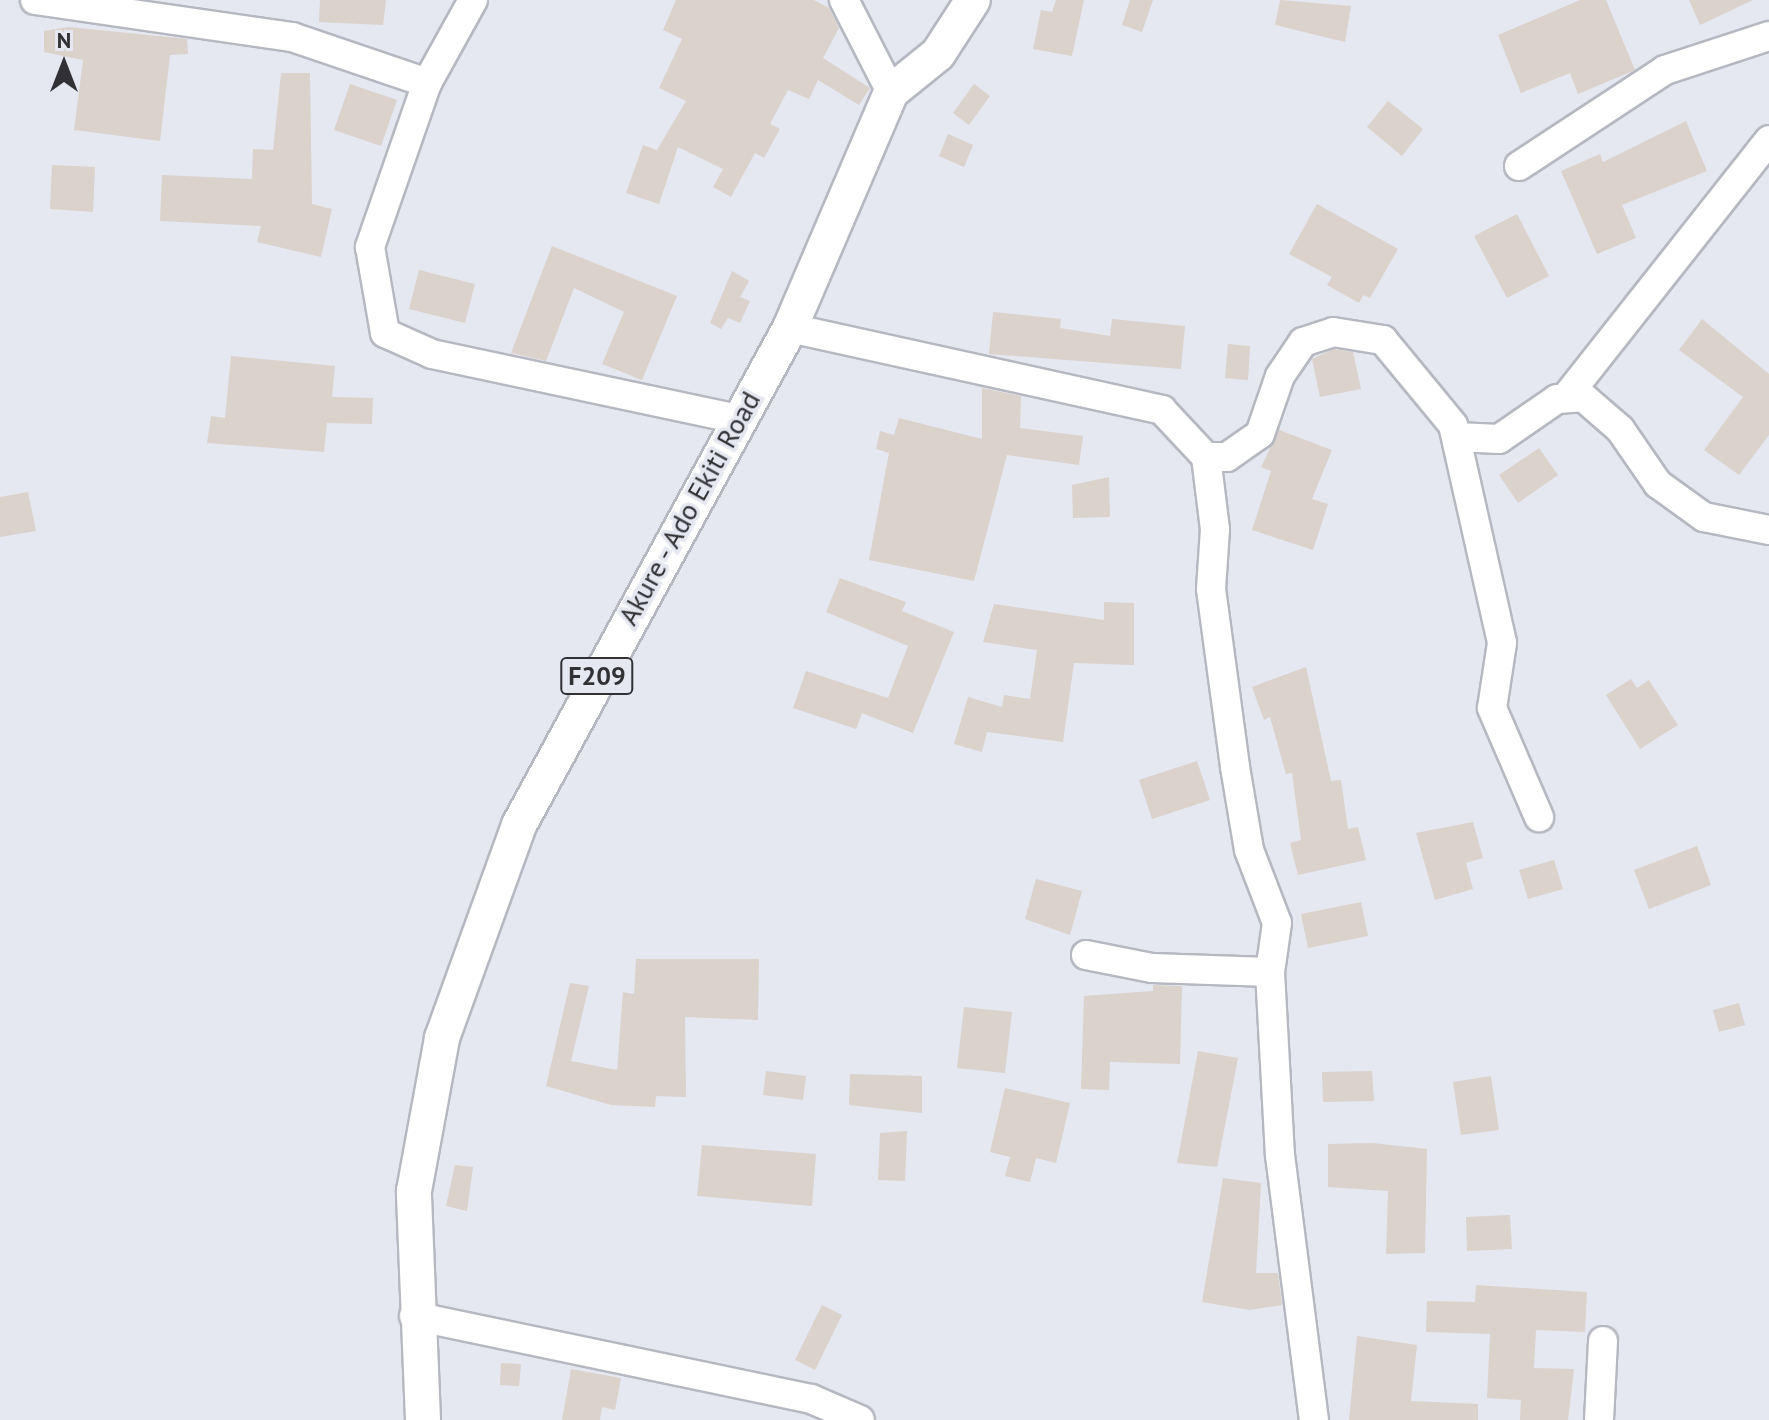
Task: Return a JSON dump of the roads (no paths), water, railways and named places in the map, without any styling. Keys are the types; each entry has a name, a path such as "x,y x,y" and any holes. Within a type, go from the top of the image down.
{"main road":[{"name":"Akure - Ado Ekiti Road","path":"423,1420 414,1316 414,1191 442,1038 519,825 790,328 891,92 938,54 973,0"}],"street":[{"path":"35,0 292,37 427,83"},
{"path":"473,0 427,83 370,247 385,333 458,361 738,419"},
{"path":"844,0 891,92"},
{"path":"1519,166 1665,70 1769,36"},
{"path":"1457,437 1499,439 1567,396 1739,187 1769,140"},
{"path":"790,328 1162,410 1206,457 1215,529 1211,589 1235,767 1249,850 1277,923 1270,972 1285,1210 1314,1420"},
{"path":"1206,457 1227,457 1260,434 1289,360 1303,342 1333,332 1383,340 1457,437 1502,643 1492,708 1500,740 1539,817"},
{"path":"1567,396 1583,397 1620,429 1658,484 1704,517 1769,530"},
{"path":"1086,955 1152,968 1270,972"},
{"path":"414,1316 811,1399 860,1420"},
{"path":"1599,1420 1603,1341"}]}
